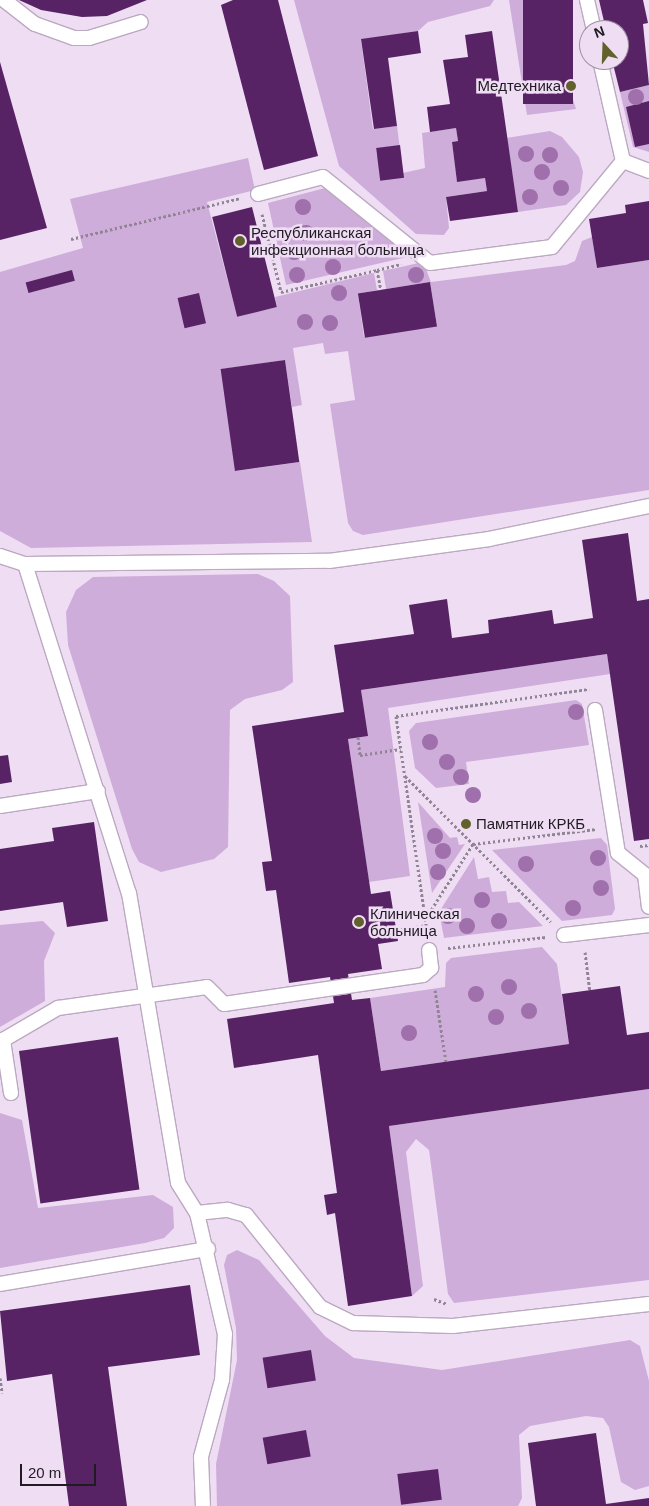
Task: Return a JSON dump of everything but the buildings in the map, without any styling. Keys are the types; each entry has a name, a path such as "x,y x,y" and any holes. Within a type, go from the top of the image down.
{"lane":[{"path":"4,0 35,24 74,38 89,38 141,22"},
{"path":"587,0 592,20"},
{"path":"602,70 624,161"},
{"path":"624,161 649,171"},
{"path":"258,194 323,177 430,264 552,247 624,161"},
{"path":"0,556 25,564 329,561 488,540 649,506"},
{"path":"25,564 129,893 178,1183 197,1213 208,1249 225,1334 222,1380 201,1457 203,1506"},
{"path":"595,710 618,853 645,875 649,906"},
{"path":"0,806 98,791"},
{"path":"564,934 649,925"},
{"path":"11,1093 3,1040 10,1032 58,1008 207,987 224,1004 423,975 431,965 429,950"},
{"path":"197,1213 228,1210 246,1215 320,1307 353,1323 453,1326 649,1304"},
{"path":"0,1284 208,1249"}],"path":[{"path":"71,239 258,194 281,292 377,270 380,290"},
{"path":"564,934 429,950 396,716 592,689 595,710"},
{"path":"358,737 360,755 401,749"},
{"path":"405,776 564,934"},
{"path":"473,844 614,827"},
{"path":"425,919 473,844"},
{"path":"396,930 426,926"},
{"path":"431,965 446,1062"},
{"path":"588,974 590,990"},
{"path":"0,1378 2,1393"}],"shaded area":[{"path":"294,0 494,0 490,6 428,22 418,31 361,40 373,129 397,126 403,173 425,168 422,133 456,128 458,141 452,142 457,181 485,178 487,191 446,197 449,228 444,235 416,234 339,166"},
{"path":"509,0 523,0 545,101 572,96 576,109 527,115"},
{"path":"649,85 649,152 633,147 620,92"},
{"path":"550,131 562,137 579,157 583,172 580,192 566,205 518,212 507,138"},
{"path":"248,158 255,190 207,202 237,316 277,307 275,297 374,273 377,290 358,294 364,337 437,326 430,282 386,289 383,271 423,262 431,282 566,265 575,261 582,241 592,237 597,268 649,260 649,490 363,535 353,531 348,523 330,404 355,400 348,351 325,354 323,343 293,348 302,405 292,407 285,360 222,369 236,471 300,462 312,542 31,548 0,531 0,272 83,248 70,199"},
{"path":"325,188 408,254 407,257 286,285 268,203"},
{"path":"258,574 274,581 290,596 293,682 282,690 245,699 230,710 228,847 214,859 161,872 139,862 132,849 68,645 66,612 76,590 93,577"},
{"path":"607,654 610,674 388,708 410,876 369,882 348,739 367,736 361,690"},
{"path":"576,700 582,704 589,745 466,762 469,784 436,788 415,768 409,731 416,723"},
{"path":"418,802 450,838 457,837 459,845 465,844 432,893"},
{"path":"601,838 607,845 615,909 612,915 562,921 492,850"},
{"path":"474,857 478,879 489,877 492,892 506,891 508,903 519,902 543,926 444,938 439,912"},
{"path":"43,921 55,933 44,961 45,1001 0,1027 0,925"},
{"path":"542,947 557,964 569,1044 381,1071 370,998 445,987 446,963 451,958"},
{"path":"649,1089 649,1280 454,1303 448,1294 429,1150 416,1139 406,1152 423,1286 412,1296 389,1126"},
{"path":"0,1113 22,1120 38,1208 153,1195 173,1207 174,1228 164,1238 145,1243 0,1268"},
{"path":"237,1250 259,1260 325,1336 354,1358 442,1370 630,1340 640,1346 649,1381 649,1486 635,1490 621,1482 609,1427 603,1418 586,1416 530,1426 519,1435 522,1498 518,1506 217,1506 216,1464 237,1360 236,1328 224,1265 227,1255"}],"place":[{"name":"Медтехника","path":"571,86"},
{"name":"Республиканская инфекционная больница","path":"240,241"},
{"name":"Памятник КРКБ","path":"466,824"},
{"name":"Клиническая больница","path":"359,922"}]}
